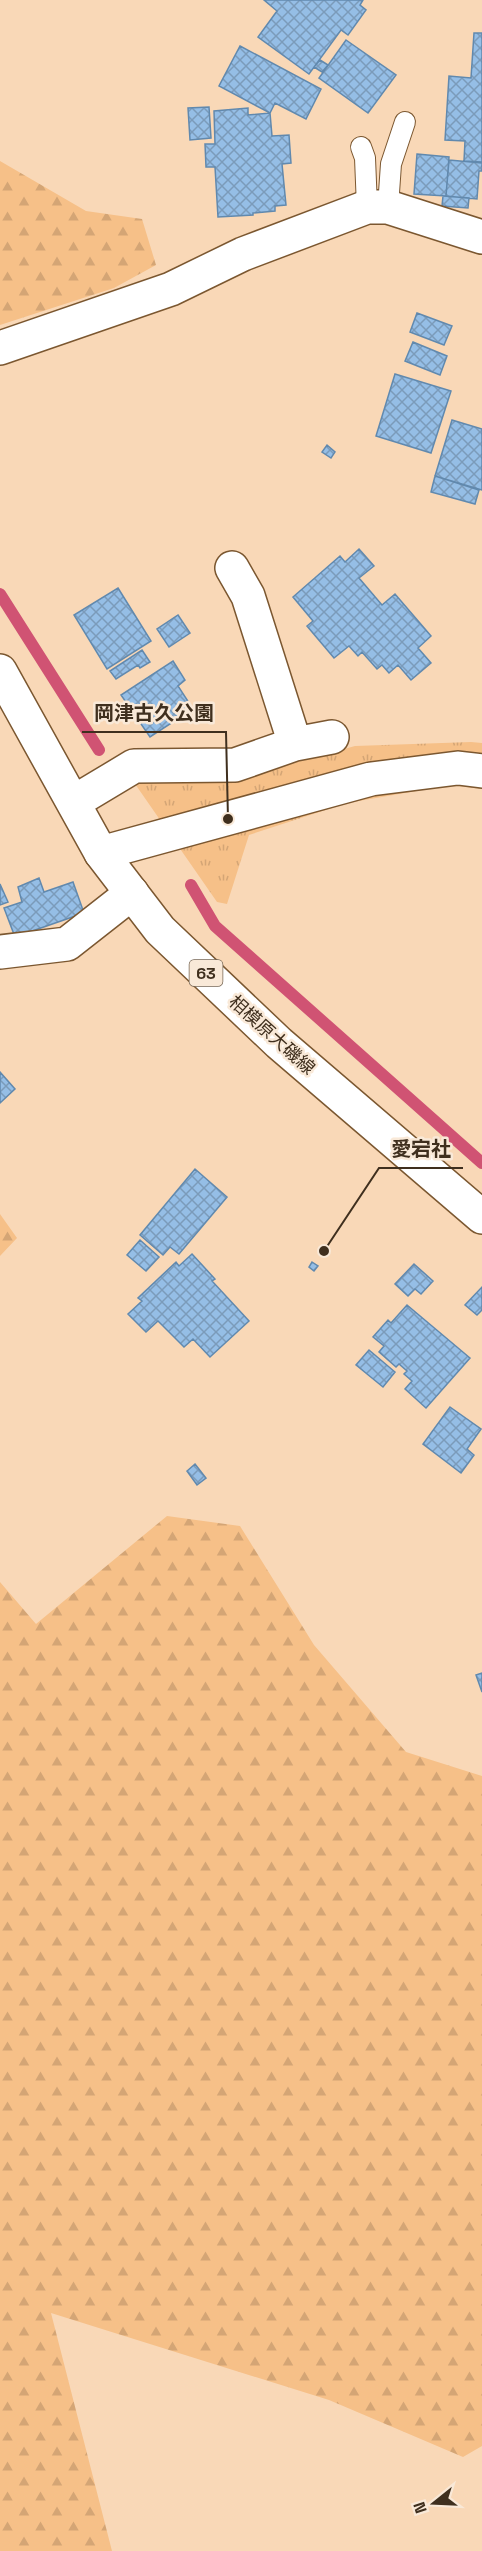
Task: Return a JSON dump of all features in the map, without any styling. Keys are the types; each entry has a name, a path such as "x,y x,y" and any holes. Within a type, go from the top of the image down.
{"street":[{"path":"0,348 171,289 243,254 377,207 482,237"},
{"path":"232,568 256,590 295,744"},
{"name":"相模原大磯線","path":"0,671 101,853 160,930 279,1043 482,1217"},
{"path":"74,802 134,766 235,765 295,744 332,737"},
{"path":"101,853 371,779 458,768 482,771"},
{"path":"0,952 67,944 132,893"}],"lane":[{"path":"377,207 405,122"},
{"path":"360,147 365,158 377,207"}],"green space":[{"path":"0,161 86,211 142,219 156,265 114,288 0,325"},
{"path":"482,743 482,789 451,785 347,803 249,835 227,904 217,902 133,781 235,779 355,746"},
{"path":"0,1214 17,1238 0,1256"},
{"path":"167,1516 240,1526 314,1645 406,1752 482,1776 482,2446 463,2457 329,2400 51,2313 112,2551 0,2551 0,1582 36,1624"}],"building":[{"path":"264,0 363,0 360,5 366,10 348,35 341,30 309,74 258,37 277,11"},
{"path":"474,33 482,33 482,162 464,161 465,141 445,140 449,76 471,78"},
{"path":"346,40 396,75 368,113 319,78"},
{"path":"240,46 321,89 306,119 275,103 270,113 219,86"},
{"path":"320,60 328,65 322,72 314,67"},
{"path":"209,107 211,138 190,140 188,108"},
{"path":"248,108 248,115 270,113 272,136 289,135 291,163 282,164 286,205 275,206 275,211 253,213 253,215 218,217 215,167 206,167 205,144 215,144 214,111"},
{"path":"417,154 449,157 446,196 414,194"},
{"path":"449,160 482,163 482,171 479,171 477,199 446,196"},
{"path":"443,196 469,198 468,208 442,206"},
{"path":"417,313 452,326 444,345 410,332"},
{"path":"413,342 447,356 440,375 405,361"},
{"path":"395,374 451,391 431,453 376,436"},
{"path":"452,420 482,429 482,490 435,476"},
{"path":"327,445 335,452 331,458 322,452"},
{"path":"435,476 479,490 475,504 431,492"},
{"path":"359,549 374,566 359,578 382,605 395,594 431,636 418,648 431,663 411,680 398,665 389,673 382,665 377,669 362,652 358,656 349,646 334,658 307,626 313,621 293,597 340,556 345,562"},
{"path":"118,588 151,641 107,669 74,615"},
{"path":"178,615 190,633 169,647 157,629"},
{"path":"142,650 150,662 140,668 138,665 116,679 110,671"},
{"path":"173,661 185,680 178,686 193,709 150,737 121,695"},
{"path":"39,878 44,892 73,882 84,913 15,937 4,908 22,902 18,887"},
{"path":"0,884 8,902 0,905"},
{"path":"0,1072 15,1089 0,1103"},
{"path":"195,1169 227,1197 179,1254 170,1247 163,1255 140,1235"},
{"path":"140,1240 159,1257 146,1271 127,1255"},
{"path":"192,1254 215,1279 212,1281 249,1321 210,1357 193,1339 184,1347 158,1321 146,1332 128,1314 142,1301 138,1298 176,1262 179,1266"},
{"path":"312,1262 318,1266 314,1271 309,1267"},
{"path":"414,1264 433,1281 421,1294 415,1289 408,1296 395,1284"},
{"path":"482,1287 482,1310 477,1315 465,1305"},
{"path":"407,1305 470,1358 426,1408 405,1389 412,1381 404,1374 407,1371 399,1364 396,1367 379,1352 384,1346 373,1337 388,1320 391,1323"},
{"path":"369,1350 395,1372 383,1387 356,1365"},
{"path":"450,1407 481,1429 467,1449 474,1455 461,1473 423,1444"},
{"path":"195,1464 206,1478 197,1485 187,1471"},
{"path":"482,1673 482,1692 476,1675"}],"waterway":[{"path":"0,594 99,750"},
{"path":"191,885 215,926 482,1163"}],"place":[{"name":"岡津古久公園","path":"228,819"},
{"name":"愛宕社","path":"324,1251"}]}
